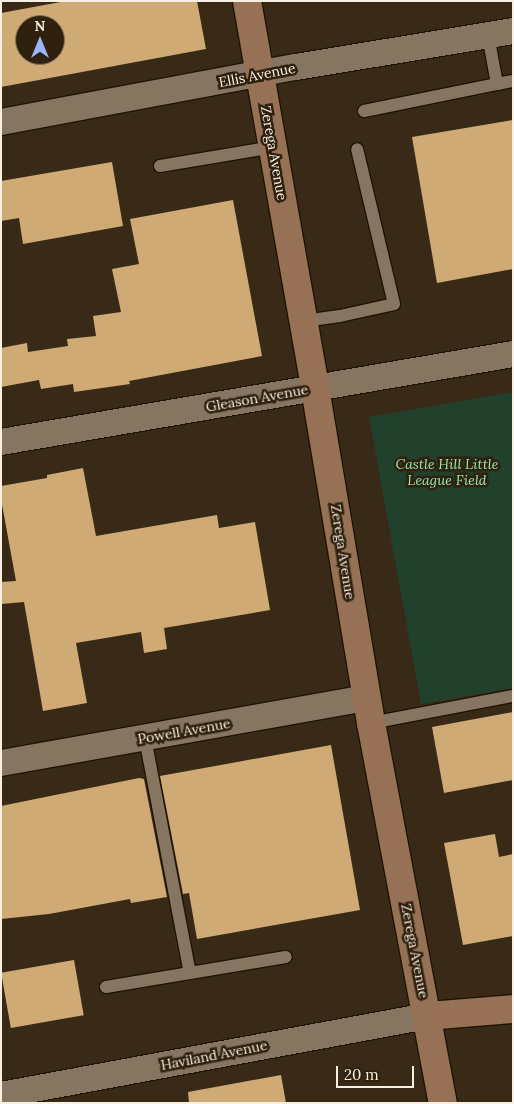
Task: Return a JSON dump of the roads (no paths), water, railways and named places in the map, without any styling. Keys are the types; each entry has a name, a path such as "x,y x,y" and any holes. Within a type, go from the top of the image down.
{"main road":[{"name":"Zerega Avenue","path":"247,1 304,321 369,711 443,1103"},
{"path":"428,1016 513,1009"}],"street":[{"name":"Ellis Avenue","path":"1,122 500,33"},
{"name":"Gleason Avenue","path":"1,442 513,354"},
{"name":"Powell Avenue","path":"1,763 145,738 369,711"},
{"name":"Haviland Avenue","path":"1,1095 428,1016"}],"lane":[{"path":"497,84 500,33"},
{"path":"364,111 513,81"},
{"path":"160,166 273,147"},
{"path":"304,321 340,316 394,304 357,149"},
{"path":"369,711 513,696"},
{"path":"145,738 190,973"},
{"path":"106,987 286,957"}],"park label":[{"name":"Castle Hill Little League Field","path":"447,472"}]}
